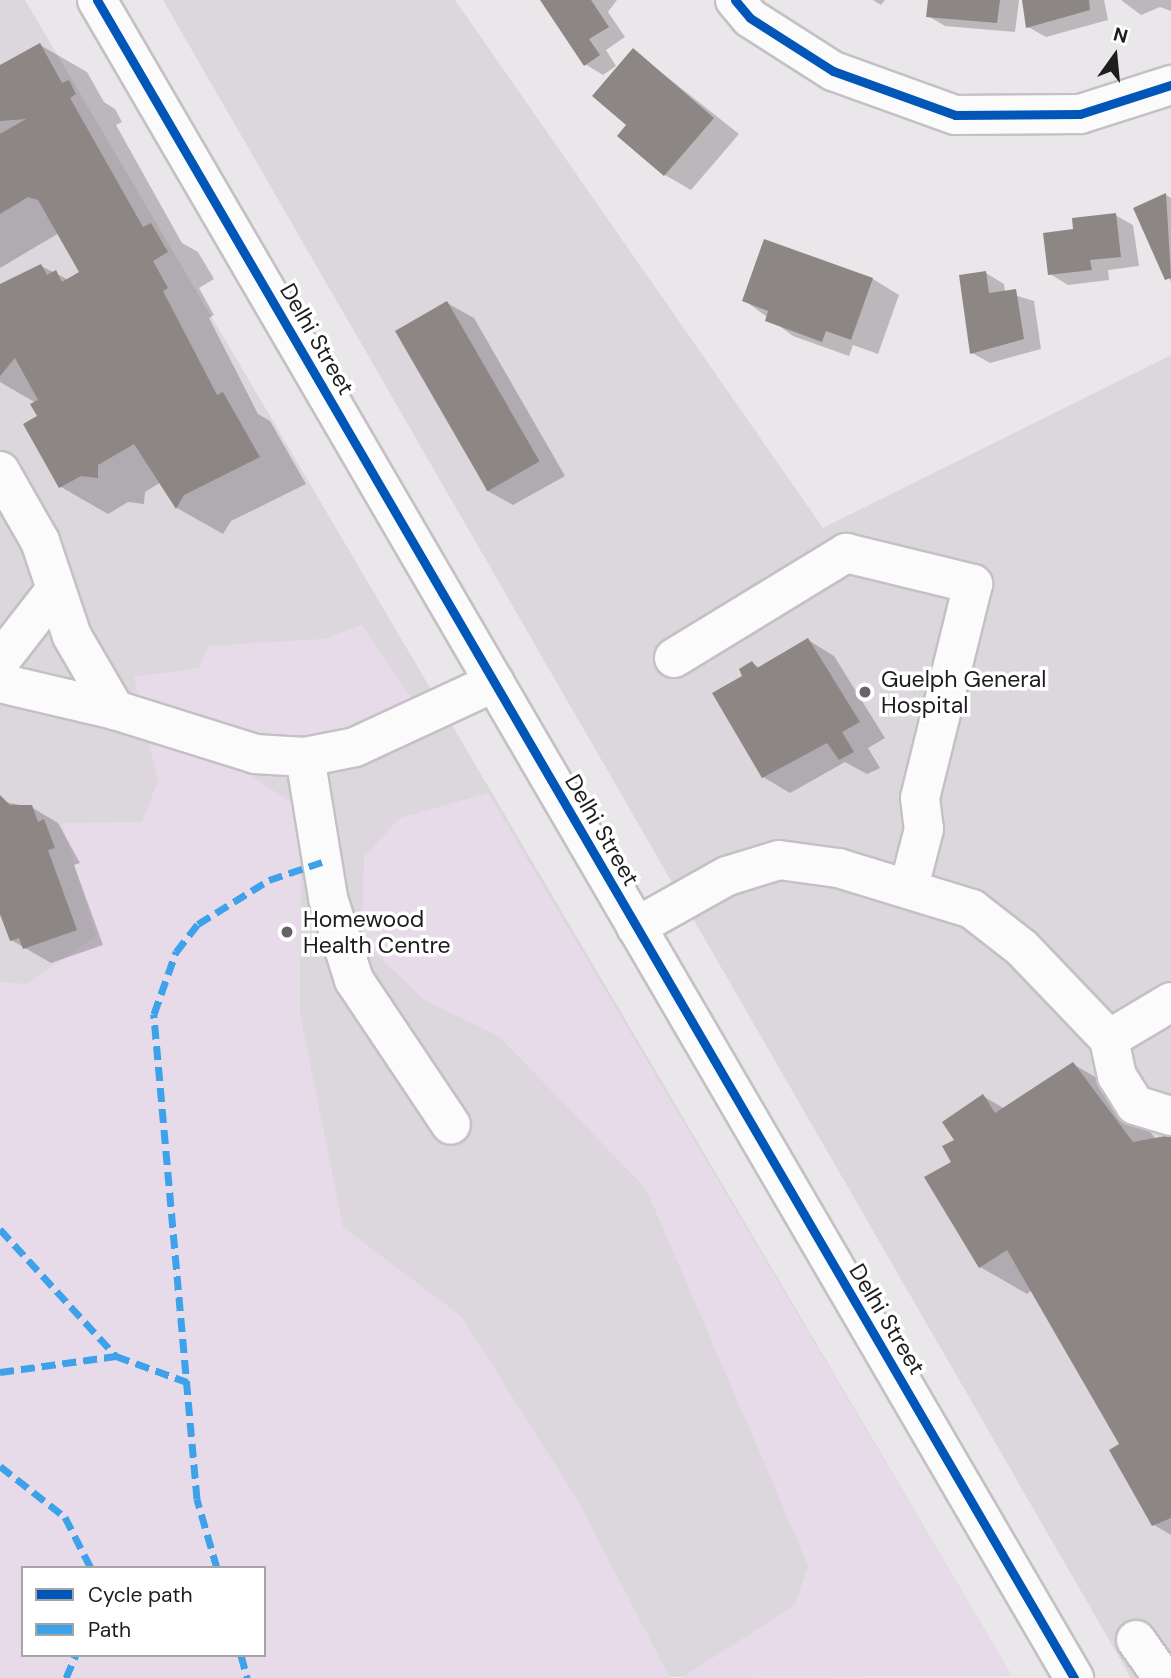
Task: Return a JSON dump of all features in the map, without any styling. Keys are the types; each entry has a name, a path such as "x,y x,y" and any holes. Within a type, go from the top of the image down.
{"street":[{"name":"Delhi Street","path":"97,0 1074,1678"},
{"path":"735,0 750,18 834,71 955,115 1080,114 1171,85"},
{"path":"0,471 40,541 72,636 115,710"},
{"path":"674,658 846,553 973,584 920,798 903,823 898,884"},
{"path":"0,661 56,589"},
{"path":"0,683 115,710 255,754 305,757 355,747 495,682"},
{"path":"305,757 328,898 354,980 451,1125"},
{"path":"636,926 727,876 779,860 898,884 972,909 1022,947 1109,1039 1123,1092 1150,1113 1171,1116"},
{"path":"1109,1039 1171,1002"},
{"path":"1136,1640 1163,1678"}],"shaded area":[{"name":"Homewood Health Centre","path":"0,0 25,0 1012,1676 0,1678"},
{"name":"Guelph General Hospital","path":"163,0 455,0 823,528 1171,355 1171,1678 1131,1678"},
{"path":"362,625 417,707 238,767 301,809 300,1014 343,1227 461,1316 577,1499 670,1678 0,1678 0,982 27,984 96,936 62,823 142,822 158,781 134,677 199,668 209,646 323,639"},
{"path":"488,793 1012,1676 681,1678 795,1605 808,1566 646,1189 500,1037 425,1000 362,941 364,857 400,818"}],"building":[{"path":"540,0 591,0 609,27 589,39 600,55 584,66"},
{"path":"928,0 1000,0 997,23 926,17"},
{"path":"1022,0 1089,0 1090,10 1026,28"},
{"path":"40,43 62,83 69,80 76,94 70,98 143,227 151,223 168,252 153,261 168,288 163,291 217,395 223,392 260,457 184,495 176,509 134,444 98,465 98,478 81,476 59,488 23,424 37,416 30,404 38,400 15,358 0,376 0,284 41,264 47,275 56,270 62,282 79,272 38,200 28,197 0,214 0,134 26,119 0,121 0,65"},
{"path":"633,48 714,118 664,176 617,136 626,125 592,96"},
{"path":"1166,193 1171,278 1165,280 1133,208"},
{"path":"1116,213 1121,257 1090,260 1092,270 1048,275 1043,233 1073,229 1072,218"},
{"path":"764,239 873,278 851,340 826,331 822,342 765,321 768,311 742,301"},
{"path":"986,271 989,293 1016,289 1024,339 970,354 959,275"},
{"path":"447,301 540,461 488,491 395,331"},
{"path":"808,638 860,722 842,732 854,752 839,760 827,743 762,778 712,693 742,676 739,669 752,661 757,668"},
{"path":"0,795 10,805 32,805 38,822 44,819 55,848 48,850 77,930 23,949 19,938 10,941 0,914"},
{"path":"1073,1062 1133,1142 1171,1135 1171,1518 1152,1526 1109,1450 1119,1444 1007,1250 979,1268 924,1177 951,1162 942,1146 954,1140 942,1122 983,1094 995,1113"}],"marked path":[{"path":"216,1566 197,1499 154,1014 176,952 198,924 269,880 322,862"},
{"path":"0,1229 116,1356"},
{"path":"0,1372 116,1356 187,1382"},
{"path":"0,1466 65,1517 90,1566"},
{"path":"66,1678 75,1657"},
{"path":"242,1657 247,1678"}],"cycle path":[{"path":"97,0 1074,1678"},
{"path":"735,0 750,18 833,71 955,115 1080,114 1171,85"}],"place":[{"name":"Guelph General Hospital","path":"865,692"},
{"name":"Homewood Health Centre","path":"287,932"}]}
